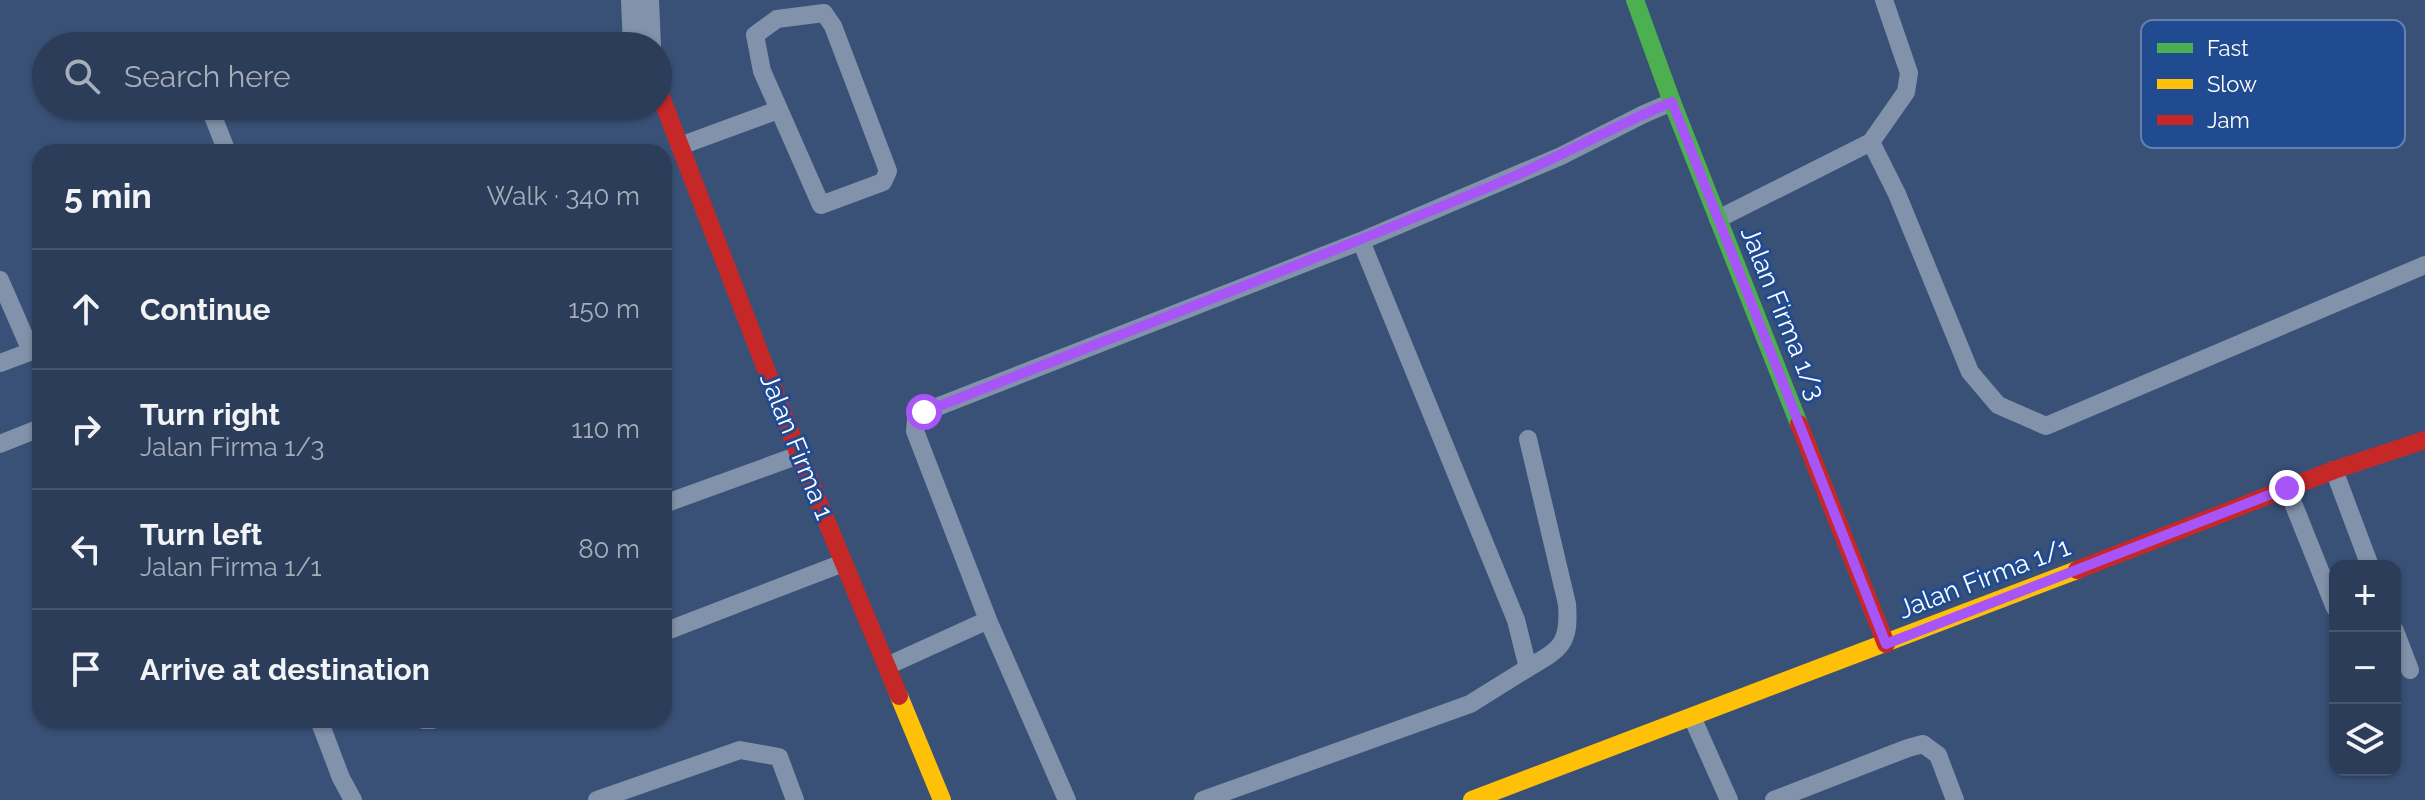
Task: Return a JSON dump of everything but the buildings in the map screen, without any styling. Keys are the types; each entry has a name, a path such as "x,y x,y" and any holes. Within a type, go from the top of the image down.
{"street":[{"path":"640,0 641,32"},
{"name":"Jalan Firma 1/3","path":"1635,0 1672,102 1886,644"},
{"name":"Jalan Firma 1","path":"670,120 799,455 942,800"},
{"name":"Jalan Firma 1/1","path":"1472,800 2334,470 2425,440"}],"lane":[{"path":"1718,219 1871,142 1906,92 1909,73 1884,0"},
{"path":"824,13 833,26 888,171 883,182 821,205 778,110 762,71 755,35 777,19 824,13"},
{"path":"1067,800 988,620 915,431 916,419 924,412 1361,241 1561,156 1672,102"},
{"path":"680,146 778,110"},
{"path":"214,120 224,144"},
{"path":"1871,142 1897,194 1970,372 1998,405 2046,426 2425,265"},
{"path":"1361,241 1516,620 1528,668"},
{"path":"0,280 32,342"},
{"path":"0,363 32,351"},
{"path":"0,444 32,431"},
{"path":"1203,800 1470,704 1557,651 1569,627 1567,604 1528,439"},
{"path":"672,501 799,455"},
{"path":"2334,470 2368,560"},
{"path":"2287,488 2329,593"},
{"path":"672,629 843,563"},
{"path":"887,666 988,620"},
{"path":"2395,632 2410,670"},
{"path":"1692,717 1729,800"},
{"path":"322,728 353,800"},
{"path":"1774,800 1923,744 1938,755 1955,800"},
{"path":"597,800 740,750 779,757 795,800"}],"traffic: fast":[{"path":"1635,0 1799,424"}],"traffic: slow":[{"path":"1472,800 2077,570"},
{"path":"899,696 942,800"}],"traffic: jam":[{"path":"670,120 799,455 899,696"},
{"path":"1799,424 1886,644"},
{"path":"2077,570 2334,470 2425,440"}],"route":[{"path":"924,412 1361,241 1561,156 1672,102 1886,644 2287,488"}]}
